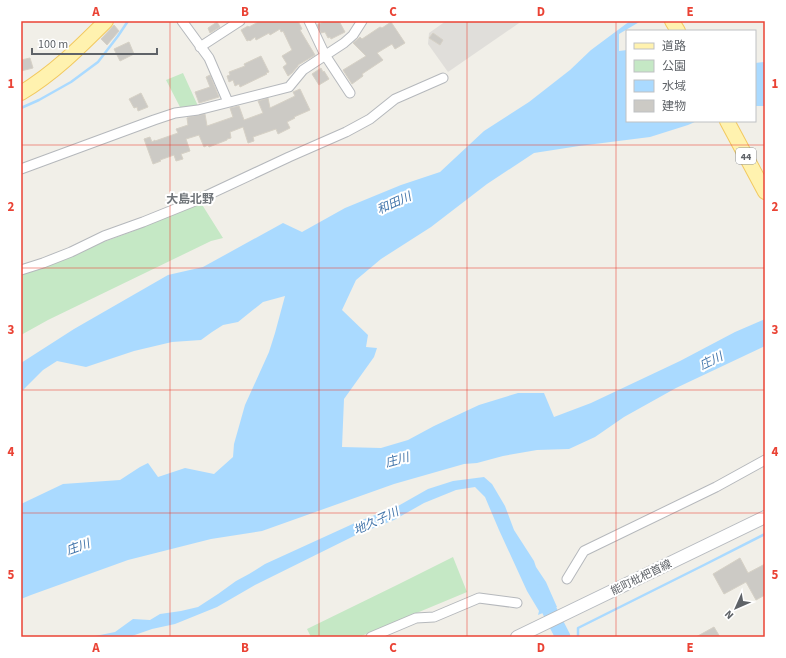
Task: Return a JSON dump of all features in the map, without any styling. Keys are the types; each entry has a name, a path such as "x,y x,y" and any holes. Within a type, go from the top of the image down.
{"main road":[{"path":"21,93 61,65 106,21"},
{"path":"672,21 677,30"},
{"name":"44","path":"727,122 765,192"},
{"name":"能町枇杷首線","path":"521,635 765,517"}],"street":[{"path":"182,21 209,58 228,102"},
{"path":"200,47 240,21"},
{"path":"309,21 325,55 350,93"},
{"path":"21,169 175,113 198,110 289,86 303,70 344,43 353,35 362,21"},
{"path":"21,270 71,252 104,236 195,201 346,132 370,119 395,99 443,78"},
{"path":"567,579 584,551 716,487 765,460"},
{"path":"371,637 416,618 434,617 479,598 517,603"}],"shaded area":[{"path":"446,21 522,21 448,72 428,44 429,33"}],"green space":[{"path":"183,73 198,106 180,107 166,80"},
{"path":"201,203 223,238 211,241 48,320 21,335 21,272 131,232"},
{"path":"453,557 467,592 359,637 311,637 307,629"}],"water":[{"path":"630,21 641,21 619,34 619,51 626,50 626,122 695,122 650,137 534,153 487,184 431,227 381,259 356,280 342,310 368,335 366,347 377,348 374,357 344,399 342,447 381,448 408,440 479,405 518,393 544,393 554,417 591,403 680,361 735,332 765,319 765,346 676,388 624,417 595,437 569,449 537,450 503,456 477,463 464,464 394,484 262,531 211,539 128,560 21,599 21,504 63,484 120,480 148,463 158,477 185,468 214,474 233,457 234,444 245,405 269,352 285,296 263,302 238,322 223,325 201,340 172,342 134,351 86,367 57,361 43,370 21,392 21,363 74,329 168,275 203,267 283,223 302,232 345,208 401,185 440,172 484,131 529,102 570,70 591,50"},
{"path":"765,62 765,106 756,106 756,63"},
{"path":"484,477 492,484 505,506 514,530 546,582 557,607 538,615 539,611 527,591 485,497 475,487 456,490 424,503 394,520 358,534 255,585 217,607 175,624 152,629 129,637 90,637 115,632 133,619 150,620 160,614 198,607 236,581 265,564 357,522 398,506 428,489 453,481"}],"building":[{"path":"260,21 298,21 302,29 300,30 315,55 298,65 288,76 283,67 287,64 282,56 292,50 283,31 281,32 280,29 270,35 269,33 256,40 255,37 250,41 247,41 241,30"},
{"path":"325,21 339,21 345,32 331,39 330,37 328,38 325,32 321,33 317,25"},
{"path":"217,22 220,27 210,33 208,28"},
{"path":"391,22 405,43 395,49 392,44 377,53 383,60 362,74 363,76 352,84 343,70 366,56 353,43 360,37 362,39 380,27 382,28"},
{"path":"114,25 119,31 107,45 101,39"},
{"path":"433,33 443,40 440,45 429,38"},
{"path":"129,42 134,54 120,61 114,49"},
{"path":"261,56 269,72 266,73 267,74 240,87 239,84 235,86 233,80 229,82 227,76 230,75 229,72 245,66 244,64"},
{"path":"30,58 33,68 21,71 21,60"},
{"path":"321,68 329,79 319,85 312,74"},
{"path":"210,75 219,97 199,103 195,92 210,87 206,77"},
{"path":"300,89 310,110 287,122 290,128 278,134 276,129 253,137 254,141 248,143 243,127 230,132 231,138 209,147 208,145 204,147 199,135 186,139 190,151 181,154 183,159 176,161 174,155 153,164 144,139 150,137 152,142 178,133 176,129 188,125 187,118 189,117 205,114 207,126 233,117 230,108 239,106 244,120 263,113 258,101 268,98 270,108 295,96 293,92"},
{"path":"141,93 148,107 138,111 137,107 134,108 129,99"},
{"path":"740,558 748,573 765,564 765,595 756,600 746,582 724,594 713,574"},
{"path":"714,627 720,637 696,637"}],"waterway":[{"path":"21,108 39,100 71,82 98,62 128,21"},
{"path":"578,637 578,628 765,534"},
{"name":"地久子川","path":"540,592 563,637"}],"district":[{"name":"大島北野","path":"190,199"}],"water label":[{"name":"和田川","path":"394,203"},
{"name":"庄川","path":"711,361"},
{"name":"庄川","path":"397,460"},
{"name":"庄川","path":"78,547"}]}
